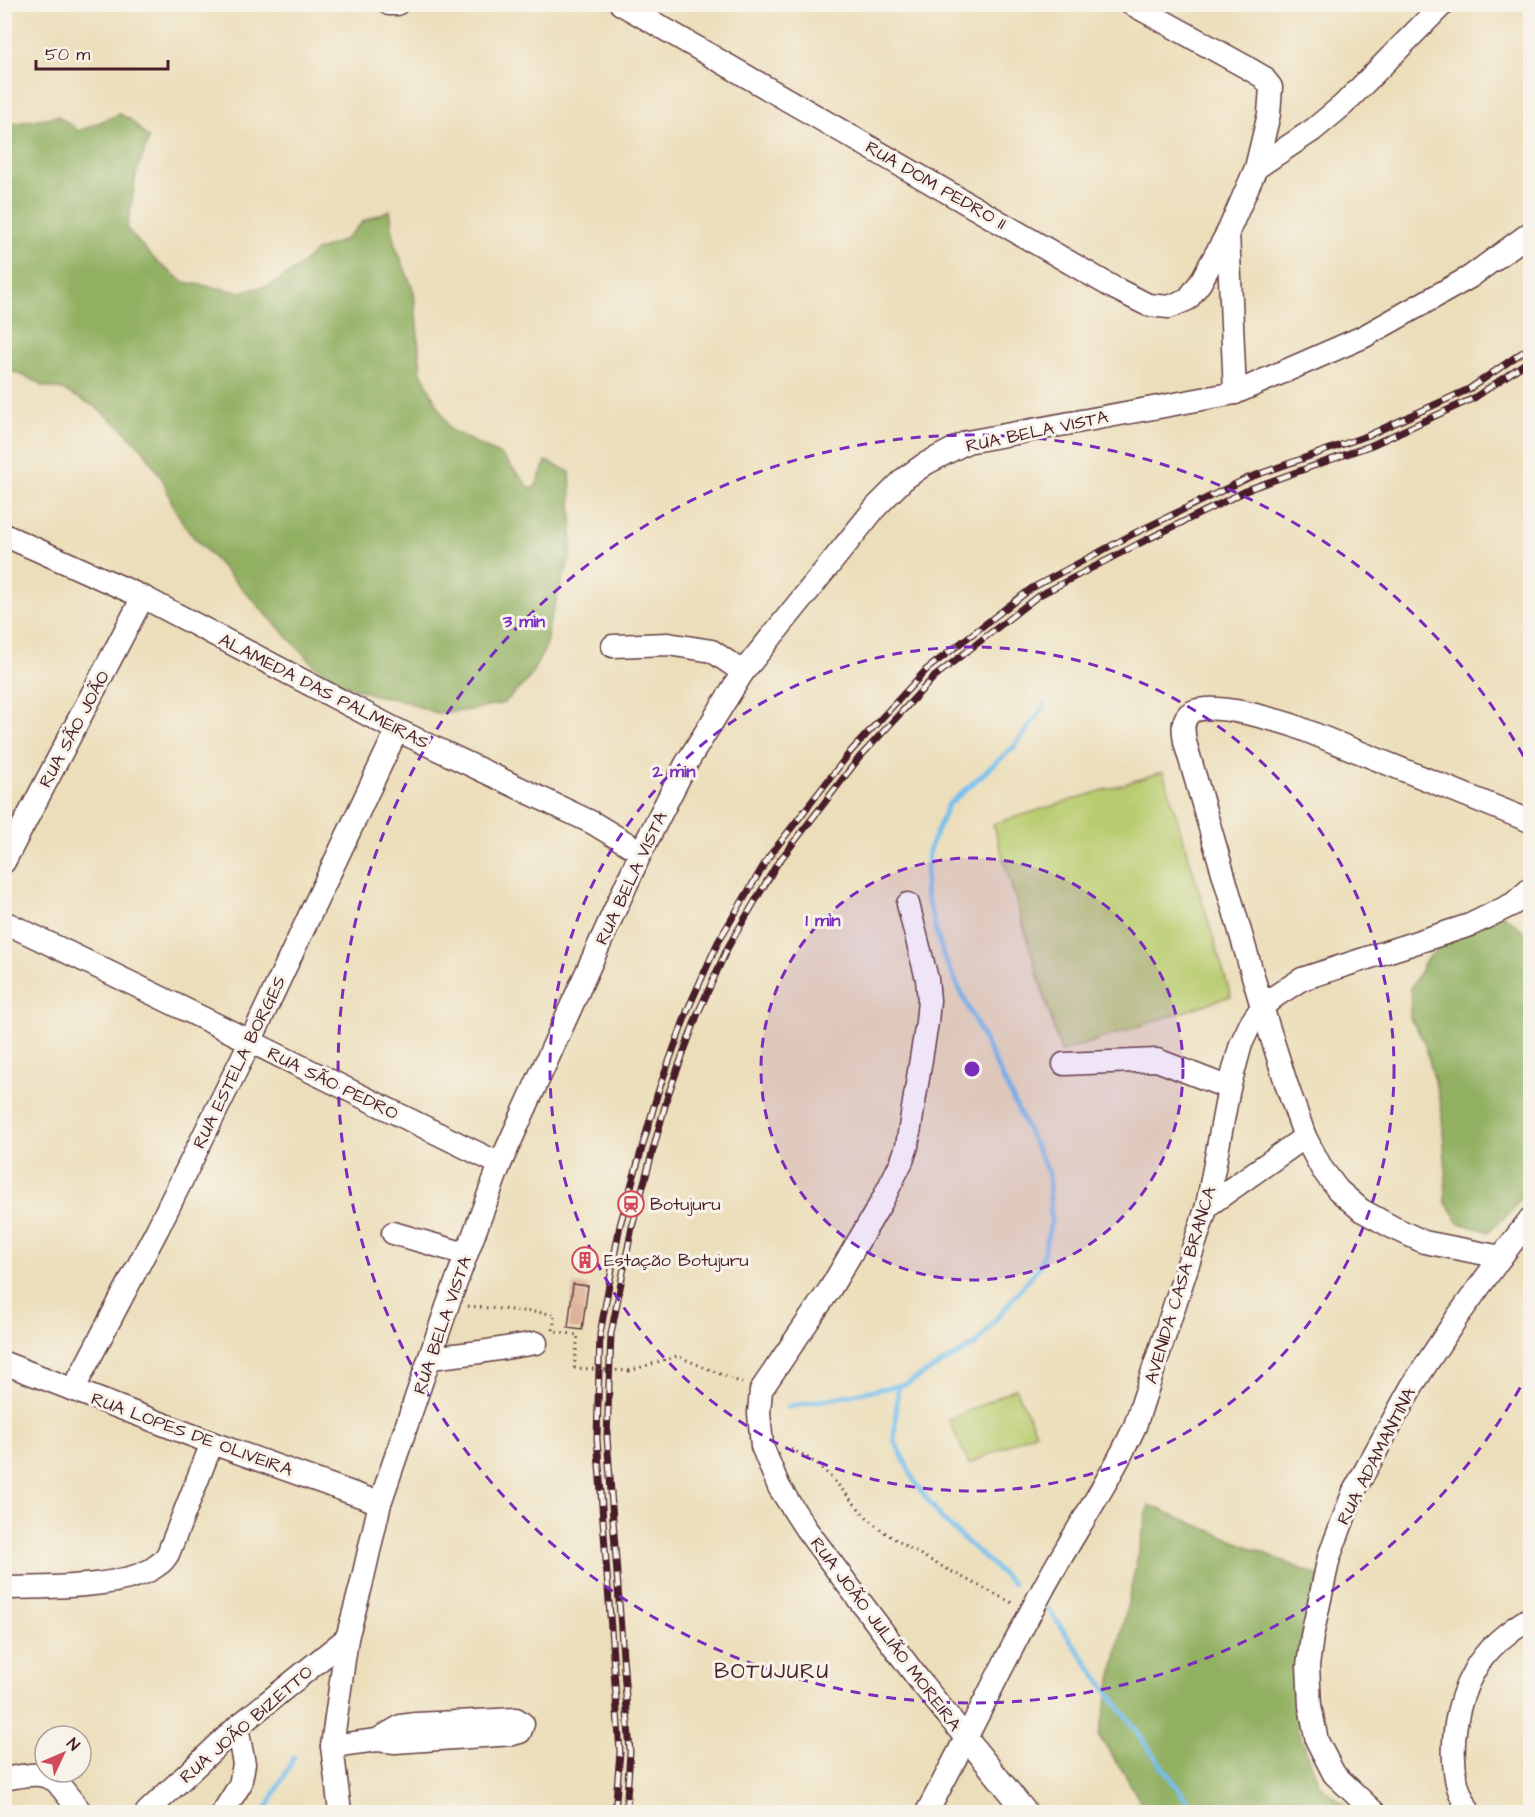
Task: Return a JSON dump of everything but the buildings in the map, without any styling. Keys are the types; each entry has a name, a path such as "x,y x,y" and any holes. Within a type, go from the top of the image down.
{"street":[{"path":"389,4 397,4"},
{"name":"RUA DOM PEDRO II","path":"621,4 1114,288 1149,305 1169,307 1188,299 1200,283 1228,232 1256,168 1269,114 1271,87 1263,77 1132,4"},
{"path":"1256,168 1313,130 1344,105 1443,4"},
{"path":"1228,232 1234,393"},
{"name":"RUA BELA VISTA","path":"340,1812 332,1746 347,1638 380,1503 448,1304 500,1164 641,852 686,764 743,672 876,507 904,479 925,464 967,442 1234,393 1363,337 1470,278 1530,233"},
{"name":"ALAMEDA DAS PALMEIRAS","path":"4,535 143,597 397,730 592,823 641,852"},
{"name":"RUA SÃO JOÃO","path":"4,862 143,597"},
{"path":"613,646 668,644 712,651 743,672"},
{"path":"1501,1257 1424,1242 1361,1210 1338,1190 1322,1169 1305,1137 1262,1007 1185,742 1183,725 1188,714 1198,709 1217,709 1265,717 1292,725 1530,821"},
{"name":"RUA ESTELA BORGES","path":"73,1390 157,1230 250,1042 397,730"},
{"name":"AVENIDA CASA BRANCA","path":"927,1812 1031,1613 1122,1453 1135,1425 1207,1206 1229,1088 1241,1044 1251,1023 1262,1007 1302,980 1470,925 1513,904 1530,890"},
{"path":"761,1390 830,1289 881,1203 907,1146 927,1022 928,1000 927,979 908,904"},
{"name":"RUA SÃO PEDRO","path":"4,922 165,998 500,1164"},
{"path":"1064,1064 1157,1060 1229,1088"},
{"path":"1207,1206 1305,1137"},
{"name":"RUA ADAMANTINA","path":"1374,1812 1334,1774 1317,1741 1310,1706 1308,1666 1329,1557 1354,1491 1412,1386 1530,1219"},
{"path":"393,1233 466,1254"},
{"path":"430,1358 536,1343"},
{"name":"RUA LOPES DE OLIVEIRA","path":"4,1363 212,1443 380,1503"},
{"name":"RUA JOÃO JULIÃO MOREIRA","path":"761,1390 759,1413 762,1446 779,1487 806,1529 919,1680 1026,1812"},
{"path":"4,1588 97,1585 132,1577 159,1565 168,1554 212,1443"},
{"path":"1469,1812 1457,1783 1453,1752 1456,1724 1465,1690 1474,1670 1485,1654 1515,1627 1530,1618"},
{"name":"RUA JOÃO BIZETTO","path":"147,1812 237,1727 347,1638"},
{"path":"332,1746 377,1740 395,1742 513,1734 520,1732 523,1724 516,1719 416,1724 401,1726 377,1740"},
{"path":"223,1812 240,1785 244,1764 237,1727"},
{"path":"4,1779 42,1774 56,1781 81,1812"}],"path":[{"path":"448,1304 555,1314 553,1331 578,1335 574,1368 629,1371 677,1356 761,1390"},
{"path":"762,1446 791,1449 806,1457 838,1484 866,1517 882,1530 919,1553 1031,1613"}],"green space":[{"path":"119,114 130,119 149,139 136,174 127,229 157,262 184,282 240,292 271,285 295,270 316,251 344,240 364,221 390,210 394,242 414,292 421,372 450,430 501,455 531,489 536,486 546,461 570,472 571,555 550,621 545,649 528,680 504,703 472,710 436,713 401,700 374,695 338,682 315,666 189,532 174,508 163,480 144,451 121,427 94,406 63,390 42,386 15,372 5,373 5,125 58,116 79,131"},
{"path":"1163,772 1231,996 1061,1052 993,824"},
{"path":"1495,909 1517,925 1530,939 1530,1185 1512,1210 1489,1232 1459,1223 1445,1201 1446,1171 1441,1104 1424,1041 1410,1018 1411,988 1427,959 1450,938"},
{"path":"1016,1388 1036,1432 969,1464 949,1420"},
{"path":"1149,1505 1321,1577 1295,1680 1297,1727 1320,1786 1354,1812 1146,1812 1124,1773 1099,1736"}],"waterway":[{"path":"788,1407 906,1384 976,1344 1041,1264 1051,1222 1049,1174 943,955 925,891 928,852 948,805 1015,746 1045,705"},
{"path":"898,1386 894,1440 916,1484 943,1520 1013,1584"},
{"path":"1048,1609 1195,1812"},
{"path":"265,1812 294,1757"}],"railway":[{"path":"615,1812 620,1752 597,1438 600,1334 620,1225 658,1092 688,1009 718,942 768,858 851,751 927,669 1032,588 1133,534 1248,478 1369,435 1469,389 1530,347"},
{"path":"626,1812 630,1752 607,1437 611,1334 632,1227 668,1095 698,1013 728,947 777,864 859,758 934,677 1038,596 1252,488 1372,445 1474,398 1530,360"}],"place":[{"name":"Botujuru","path":"631,1204"},
{"name":"Estação Botujuru","path":"585,1260"}],"district":[{"name":"BOTUJURU","path":"772,1671"}]}
